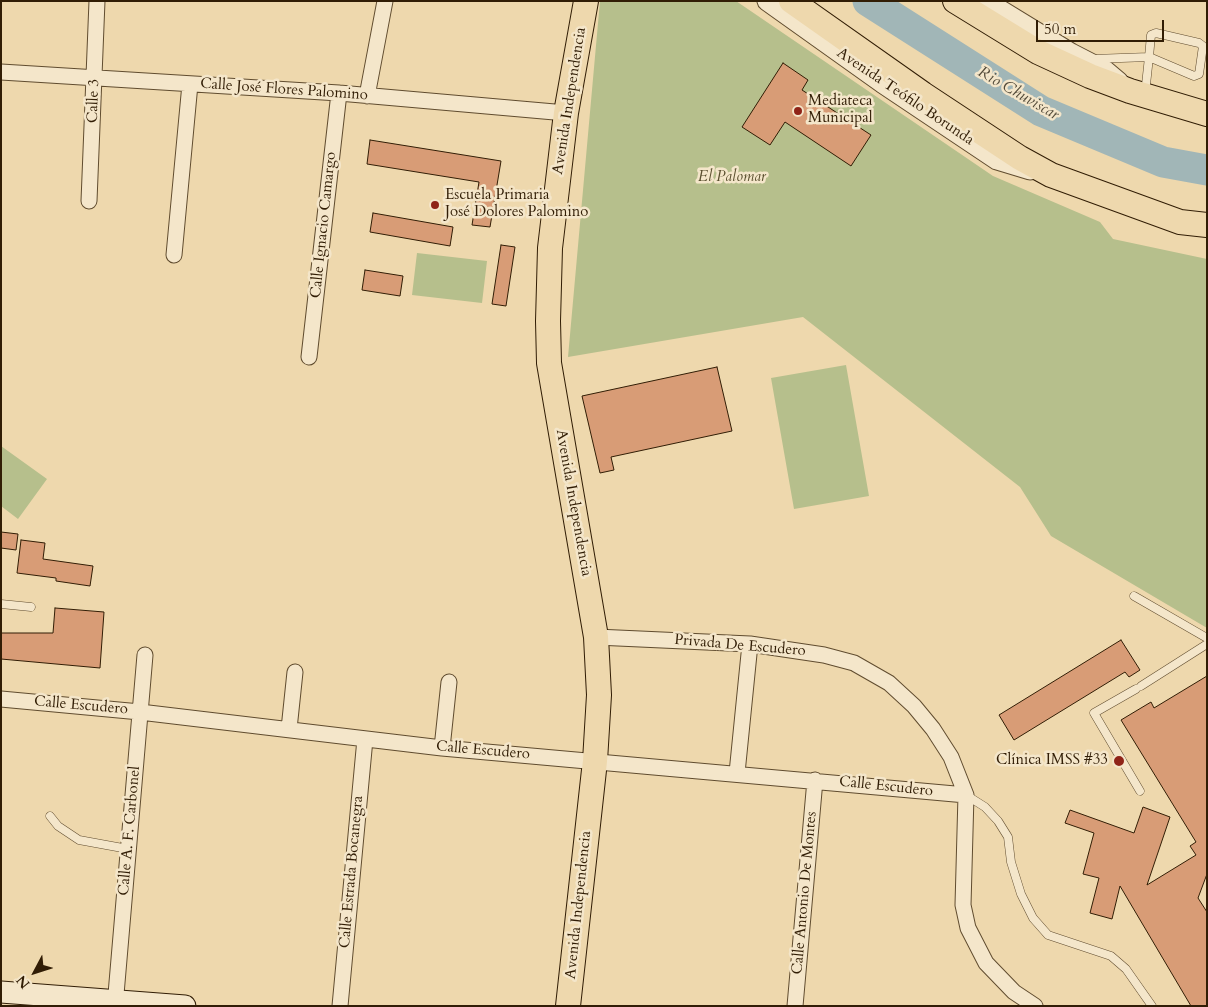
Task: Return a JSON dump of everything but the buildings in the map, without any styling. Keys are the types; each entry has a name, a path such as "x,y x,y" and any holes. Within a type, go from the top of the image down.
{"main road":[{"name":"Avenida Independencia","path":"568,1006 595,761 599,695 596,636 549,363 550,248 566,113 586,1"},
{"name":"Avenida Teófilo Borunda","path":"791,1 923,94 1020,158 1051,175 1180,222 1207,225"},
{"path":"955,1 988,12 1038,52 1137,93 1207,114"},
{"path":"1,992 115,1003 185,1006"}],"street":[{"name":"Calle 3","path":"89,200 97,1"},
{"path":"367,96 385,1"},
{"name":"Avenida Teófilo Borunda","path":"767,1 882,83 998,160 1051,175"},
{"path":"988,12 1084,59 1106,71 1137,93"},
{"name":"Calle José Flores Palomino","path":"1,72 367,96 566,113"},
{"path":"174,255 190,84"},
{"name":"Calle Ignacio Camargo","path":"309,357 339,94"},
{"name":"Privada De Escudero","path":"596,636 750,644 824,655 854,663 889,683 914,706 951,758 966,795"},
{"path":"737,773 750,644"},
{"name":"Calle A. F. Carbonel","path":"115,1003 144,655"},
{"path":"288,729 295,672"},
{"path":"442,748 449,682"},
{"name":"Calle Escudero","path":"1,699 140,712 442,748 966,795"},
{"name":"Calle Estrada Bocanegra","path":"340,1006 365,739"},
{"name":"Calle Antonio De Montes","path":"794,1006 815,780"},
{"path":"966,795 963,905 968,928 986,963 1014,992 1035,1006"}],"lane":[{"path":"1084,59 1149,57 1194,76 1199,74 1203,49 1199,43 1156,33 1151,35 1149,57 1137,93"},
{"path":"1134,596 1207,638"},
{"path":"1,604 32,607"},
{"path":"1140,791 1094,713 1207,644"},
{"path":"966,795 985,807 998,821 1008,837 1011,862 1021,894 1032,918 1048,935 1112,956 1126,968 1152,1006"},
{"path":"50,816 58,826 78,840 128,849"}],"green space":[{"name":"El Palomar","path":"600,1 736,1 993,176 1100,222 1113,239 1207,259 1207,628 1051,536 1020,487 803,317 568,357"},
{"path":"417,253 487,261 482,303 412,295"},
{"path":"846,365 869,496 794,509 771,378"},
{"path":"1,446 47,479 18,519 1,506"}],"waterway":[{"name":"Rio Chuviscar","path":"868,1 1041,111 1163,162 1207,170"}],"place":[{"name":"Mediateca Municipal","path":"798,111"},
{"name":"Escuela Primaria José Dolores Palomino","path":"435,205"},
{"name":"Clínica IMSS #33","path":"1119,761"}]}
